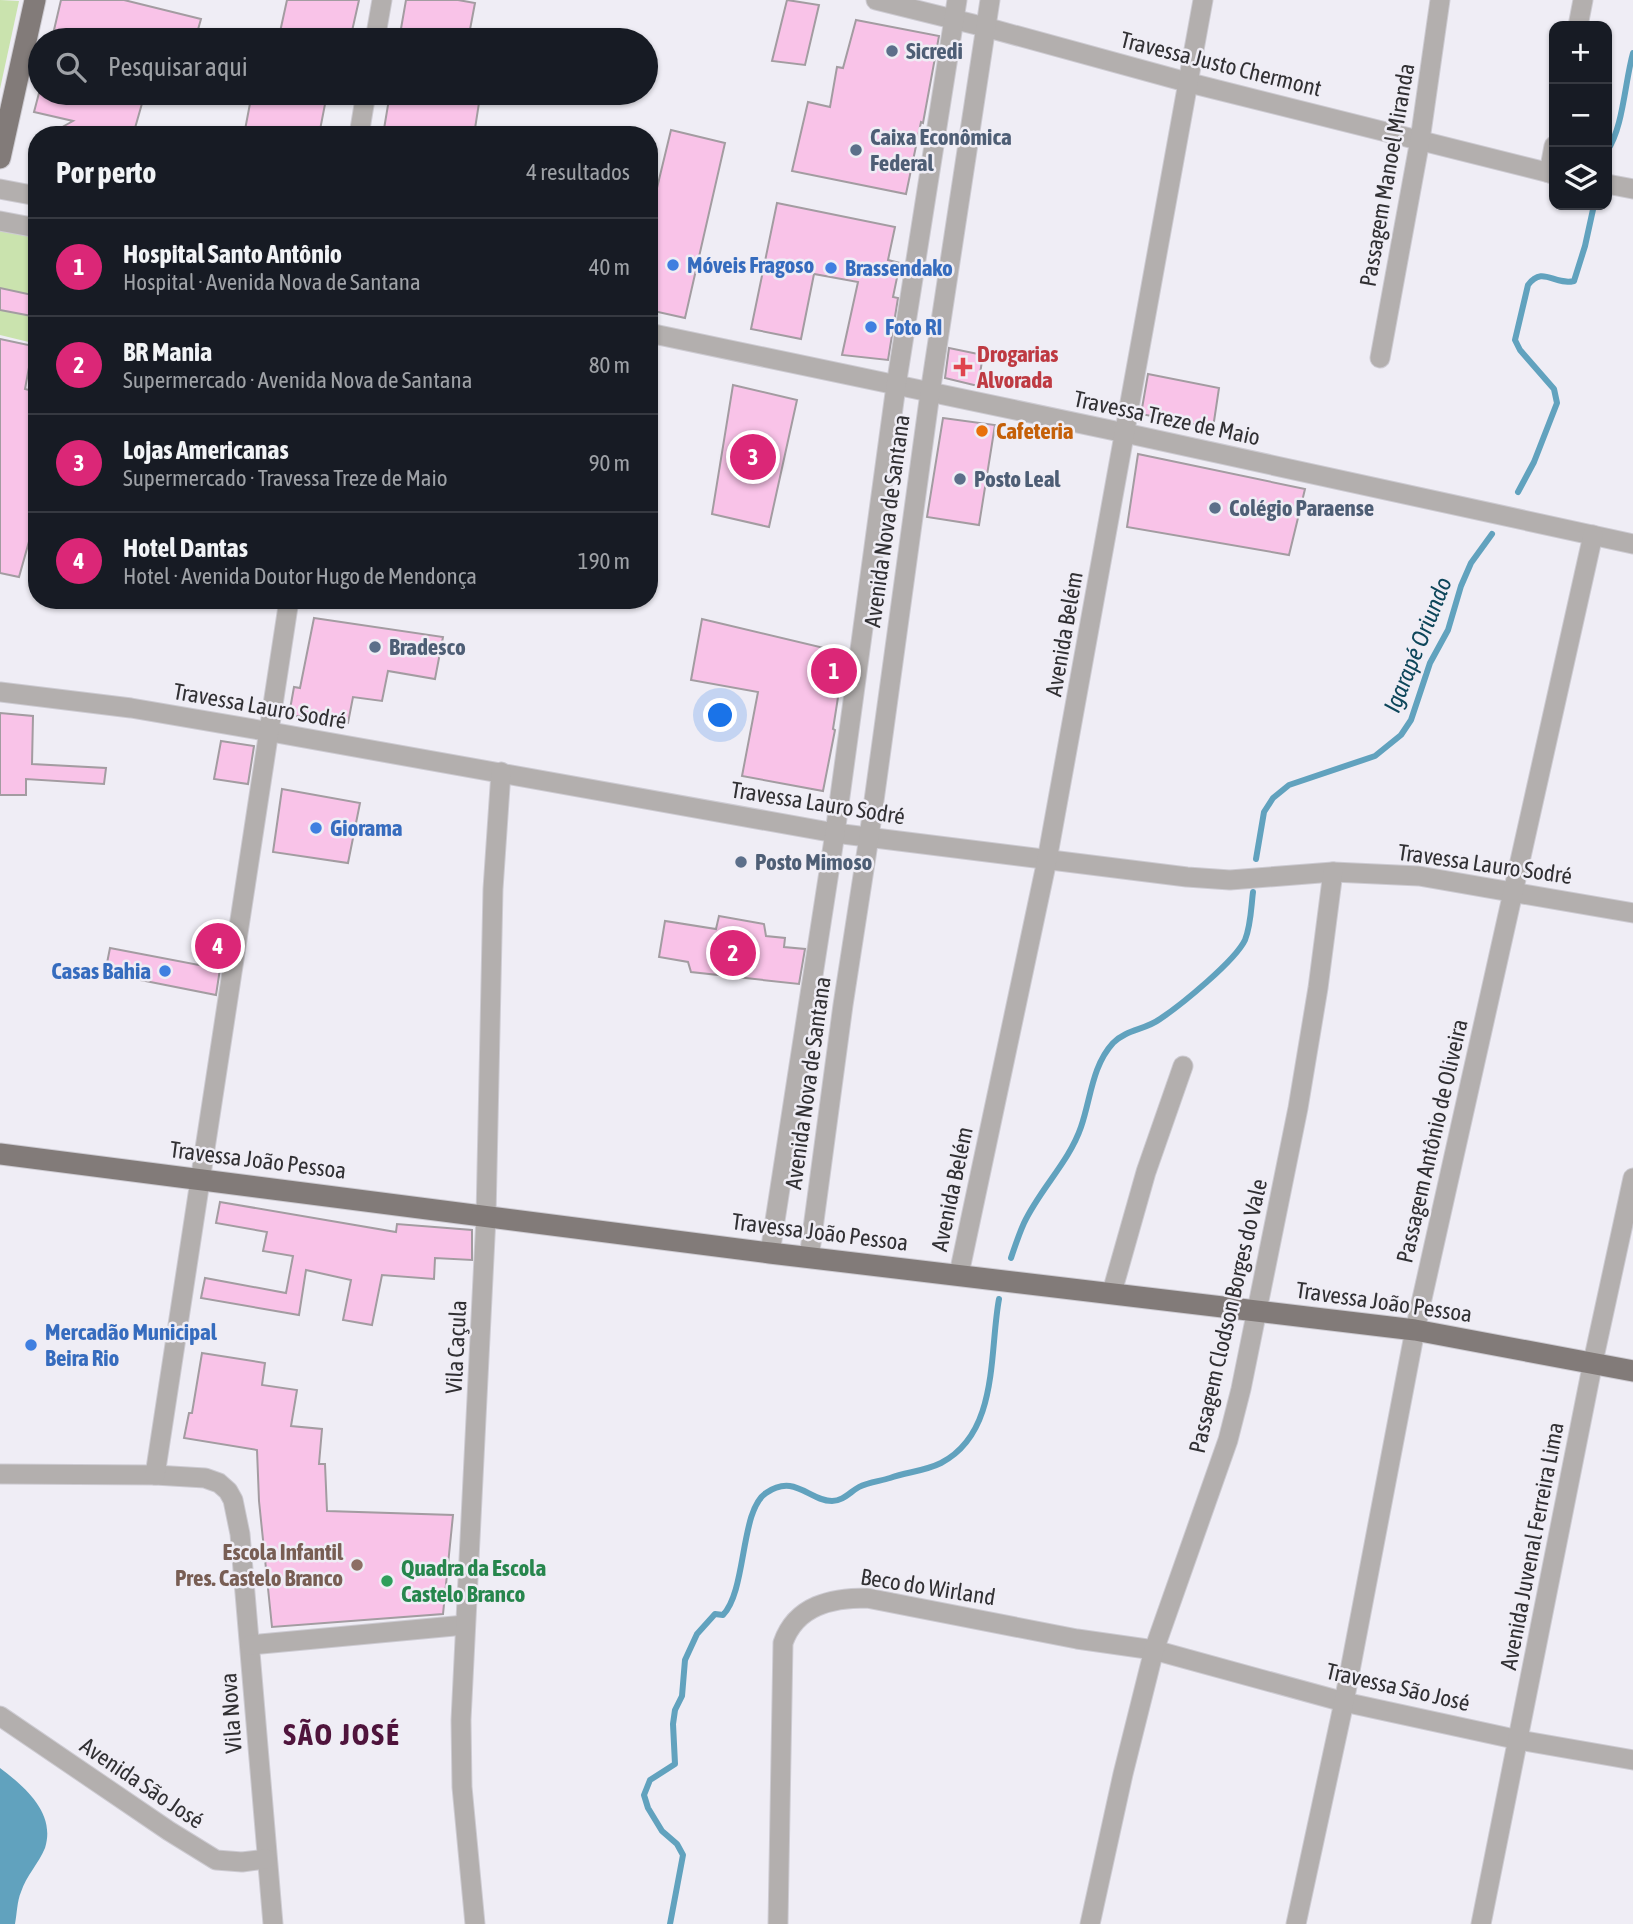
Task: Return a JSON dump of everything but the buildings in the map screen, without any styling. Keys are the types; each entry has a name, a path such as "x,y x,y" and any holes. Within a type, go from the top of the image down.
{"main road":[{"path":"29,28 35,0"},
{"path":"0,158 28,32"},
{"name":"Travessa João Pessoa","path":"0,1154 809,1258 1415,1330 1633,1371"}],"street":[{"path":"377,28 382,0"},
{"name":"Travessa Justo Chermont","path":"876,0 956,10 985,27 1190,83 1549,172"},
{"name":"Avenida Nova de Santana","path":"809,1258 930,393 990,0"},
{"name":"Avenida Belém","path":"959,1274 1047,860 1203,0"},
{"name":"Passagem Manoel Miranda","path":"1380,358 1420,140 1440,0"},
{"path":"1579,21 1583,0"},
{"name":"Avenida Nova de Santana","path":"770,1253 835,833 896,386 956,10"},
{"path":"360,126 364,105"},
{"path":"1612,185 1633,189"},
{"path":"0,189 28,194"},
{"path":"0,221 28,226"},
{"name":"Travessa Treze de Maio","path":"658,335 1633,544"},
{"path":"881,511 913,515"},
{"name":"Passagem Antônio de Oliveira","path":"1296,1924 1344,1702 1415,1330 1593,535"},
{"path":"869,591 902,596"},
{"path":"0,1474 155,1475 288,609"},
{"name":"Travessa Lauro Sodré","path":"0,692 131,708 835,833 1168,876 1230,880 1333,872 1419,876 1633,913"},
{"name":"Vila Caçula","path":"475,1924 462,1787 461,1720 486,1217 493,889 501,772"},
{"name":"Passagem Clodson Borges do Vale","path":"1090,1924 1154,1650 1228,1440 1241,1390 1298,1108 1318,988 1333,872"},
{"path":"809,999 843,1005"},
{"path":"1112,1292 1146,1172 1183,1066"},
{"name":"Avenida Juvenal Ferreira Lima","path":"1481,1924 1593,1362 1633,1178"},
{"name":"Vila Nova","path":"155,1475 205,1478 219,1483 233,1500 240,1534 273,1924"},
{"name":"Beco do Wirland","path":"778,1924 781,1662 786,1633 800,1615 815,1606 832,1601 867,1598 1077,1639 1154,1650"},
{"path":"250,1644 465,1625"},
{"name":"Travessa São José","path":"1154,1650 1344,1702 1519,1740 1633,1760"},
{"name":"Avenida São José","path":"0,1716 159,1825 216,1860 242,1862 266,1859"}],"green space":[{"path":"0,0 19,1 0,89"},
{"path":"0,230 28,235 28,342 0,335"}],"water":[{"path":"0,1768 28,1792 46,1823 45,1848 23,1886 15,1924 0,1924"}],"waterway":[{"name":"Igarapé Oriundo","path":"1609,147 1617,130 1633,53"},
{"path":"1518,492 1534,462 1557,403 1554,389 1520,350 1515,340 1528,285 1533,279 1544,276 1560,281 1574,281 1593,210"},
{"name":"Igarapé Oriundo","path":"1256,859 1264,812 1273,798 1289,785 1375,756 1401,735 1411,720 1430,663 1448,630 1471,563 1492,534"},
{"path":"1011,1258 1022,1227 1076,1140 1096,1072 1106,1052 1118,1038 1154,1023 1169,1012 1207,982 1230,959 1245,940 1253,892"},
{"name":"Igarapé Oriundo","path":"670,1924 683,1855 677,1844 662,1831 648,1808 644,1795 650,1780 675,1764 673,1724 675,1710 682,1696 685,1660 697,1634 715,1614 723,1615 731,1603 747,1532 758,1502 766,1493 785,1486 801,1489 824,1500 836,1501 866,1484 935,1466 960,1450 973,1432 988,1390 999,1299"}],"place":[{"name":"Sicredi","path":"892,51"},
{"name":"Caixa Econômica Federal","path":"856,150"},
{"name":"Móveis Fragoso","path":"673,265"},
{"name":"Brassendako","path":"831,268"},
{"name":"Foto RI","path":"871,327"},
{"name":"Drogarias Alvorada","path":"963,367"},
{"name":"Cafeteria","path":"982,431"},
{"name":"Lojas Americanas","path":"753,457"},
{"name":"Posto Leal","path":"960,479"},
{"name":"Colégio Paraense","path":"1215,508"},
{"name":"Bradesco","path":"375,647"},
{"name":"Hospital Santo Antônio","path":"834,671"},
{"name":"Giorama","path":"316,828"},
{"name":"Posto Mimoso","path":"741,862"},
{"name":"Hotel Dantas","path":"218,946"},
{"name":"BR Mania","path":"733,953"},
{"name":"Casas Bahia","path":"165,971"},
{"name":"Mercadão Municipal Beira Rio","path":"31,1345"},
{"name":"Escola Infantil Pres. Castelo Branco","path":"357,1565"},
{"name":"Quadra da Escola Castelo Branco","path":"387,1581"}],"district":[{"name":"SÃO JOSÉ","path":"342,1735"}]}
